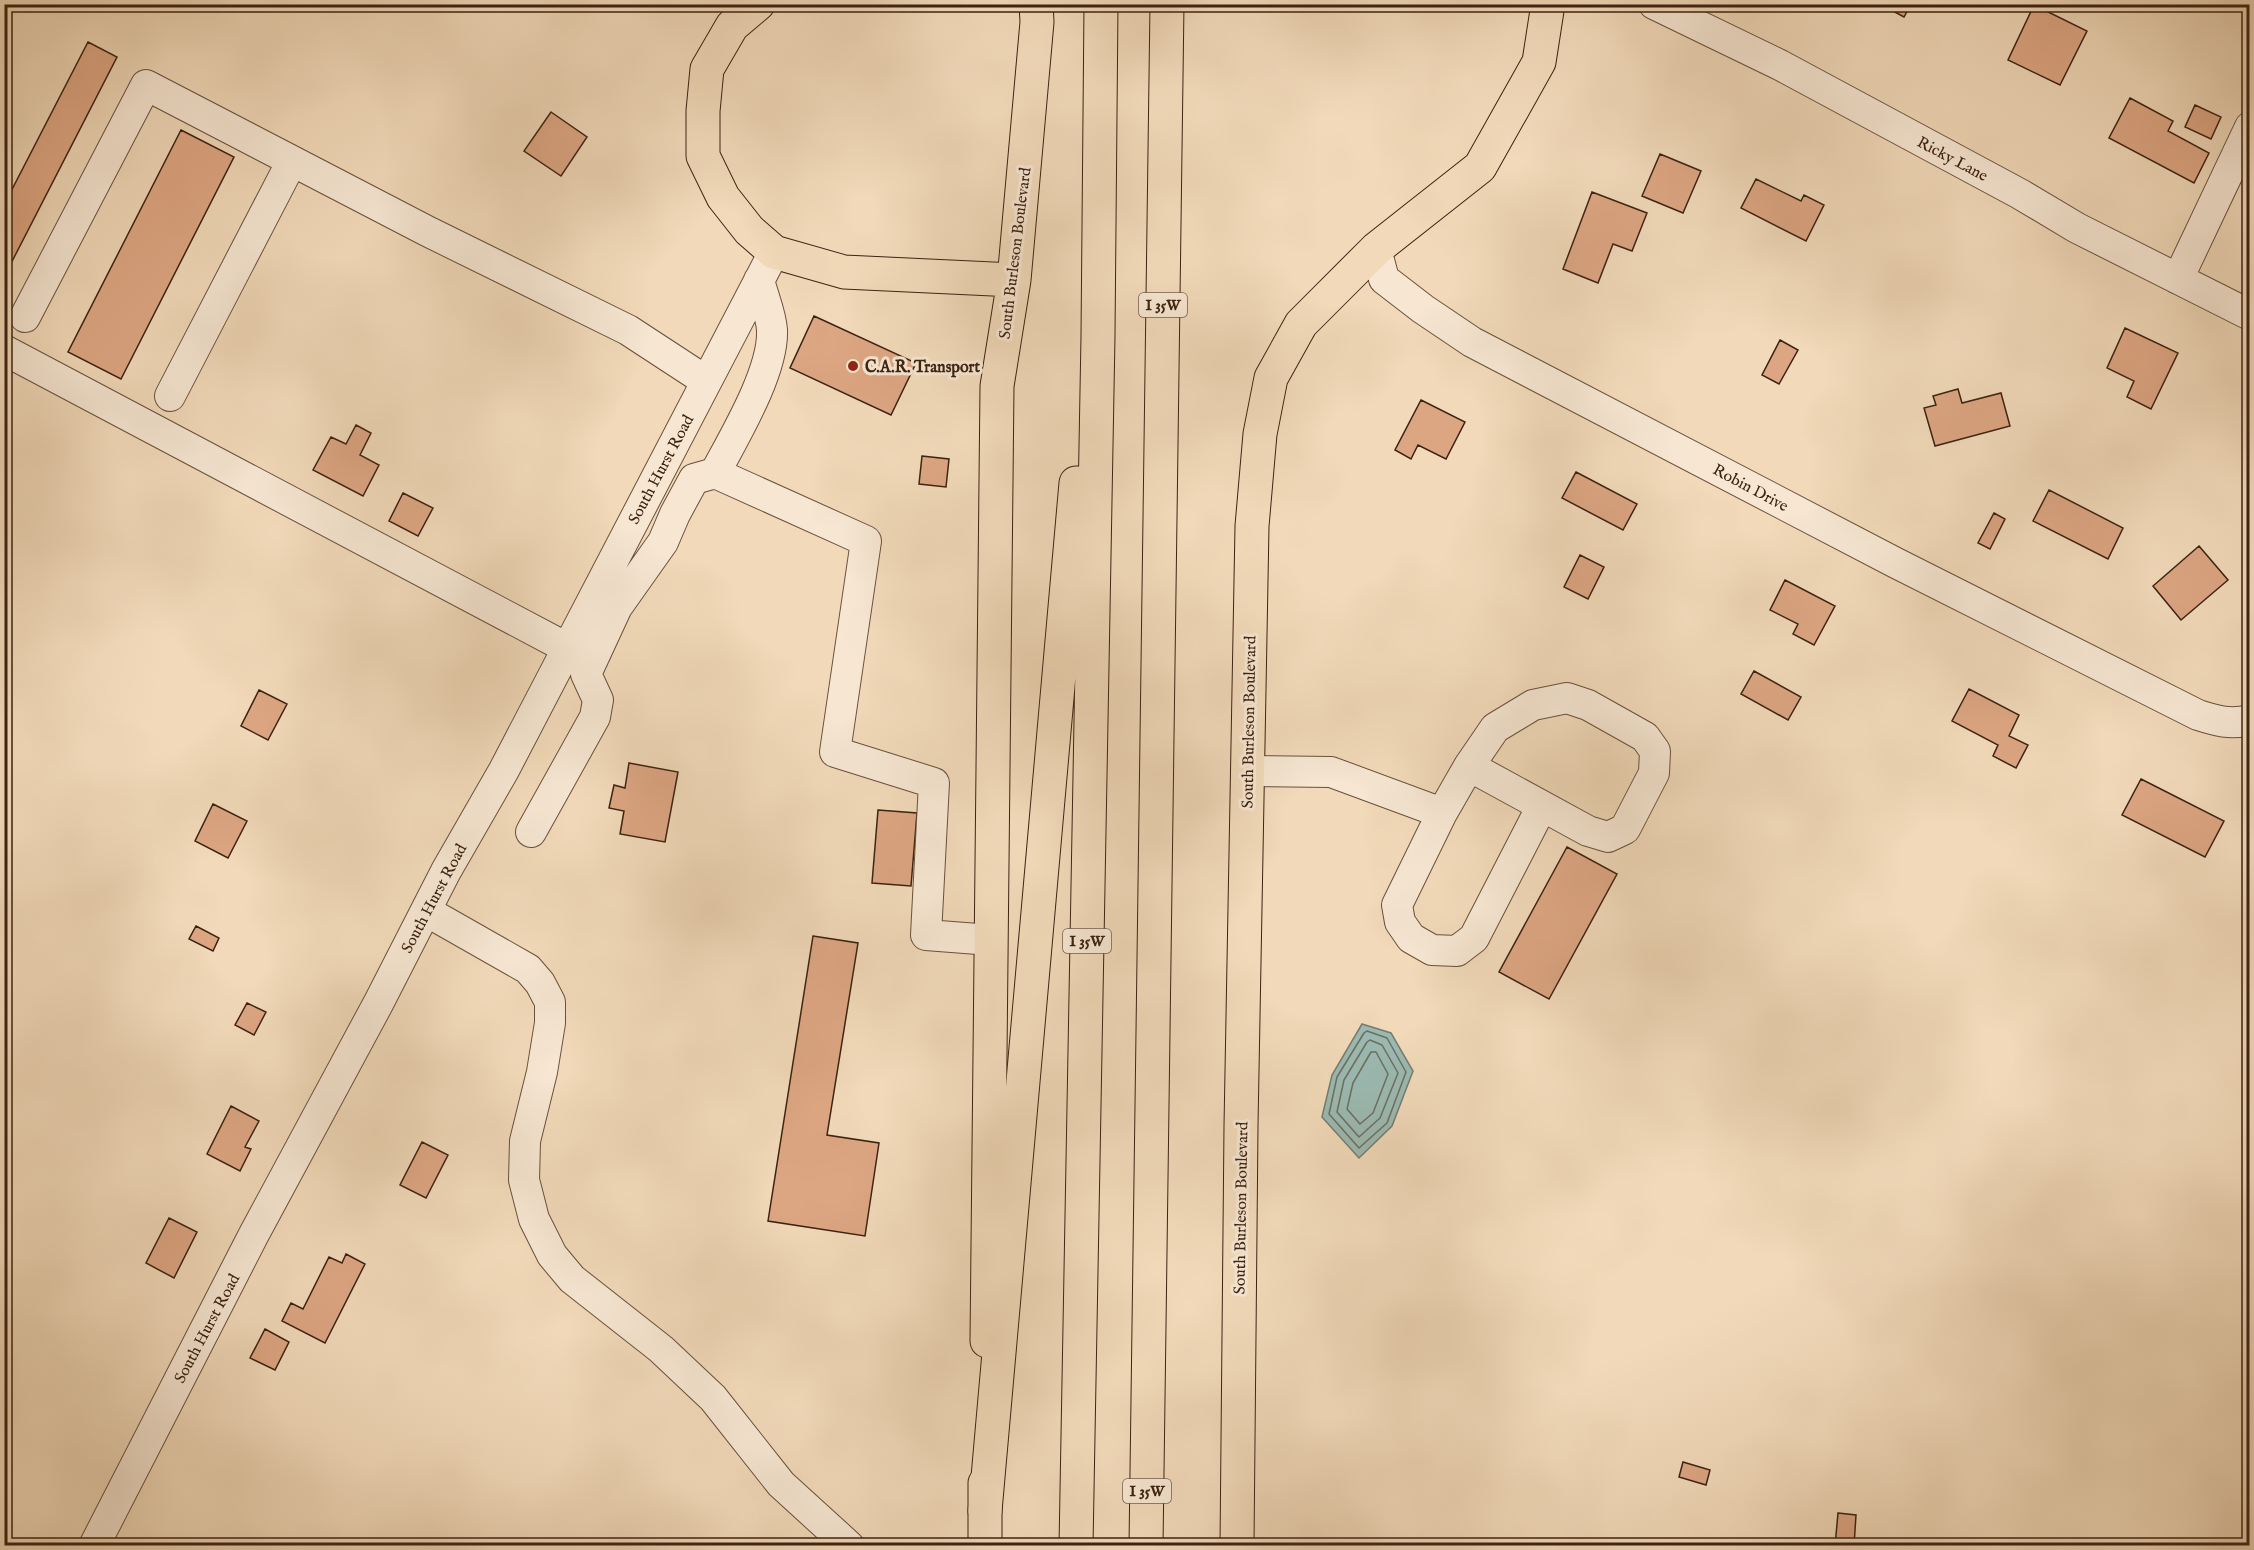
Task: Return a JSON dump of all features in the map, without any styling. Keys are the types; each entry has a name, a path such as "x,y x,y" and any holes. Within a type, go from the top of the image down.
{"main road":[{"path":"758,4 732,26 707,69 703,111 704,156 723,197 748,230 774,252 844,272 1014,280"},
{"name":"South Burleson Boulevard","path":"985,1545 997,386 1014,280 1037,22 1036,4"},
{"name":"I 35W","path":"1076,1545 1098,336 1101,4"},
{"name":"I 35W","path":"1146,1545 1167,4"},
{"name":"South Burleson Boulevard","path":"1237,1545 1252,526 1260,434 1271,378 1302,324 1376,249 1480,167 1539,62 1548,4"},
{"path":"985,1511 1075,487 1098,336"},
{"path":"1148,1436 1167,1504 1167,1545"}],"street":[{"name":"Ricky Lane","path":"1654,4 1780,65 2000,183 2077,228 2250,315"},
{"path":"25,317 146,85 426,231 628,330 706,381"},
{"path":"2178,279 2250,127"},
{"path":"170,396 292,161"},
{"name":"Robin Drive","path":"1376,249 1384,279 1472,342 1896,563 2198,715 2224,724 2236,724 2250,720"},
{"name":"South Hurst Road","path":"94,1545 450,864 504,770 774,252"},
{"path":"715,473 748,410 768,359 772,330 759,280"},
{"path":"4,351 567,648"},
{"path":"531,832 595,717 598,700 586,674 617,607 663,543 694,478 715,473 866,541 835,752 934,783 926,935 991,940"},
{"path":"1469,766 1588,831 1608,837 1625,829 1654,773 1655,751 1645,737 1588,705 1567,698 1533,705 1496,728 1469,766 1442,813 1396,905 1400,922 1411,938 1432,950 1457,951 1474,938 1542,806"},
{"path":"1247,771 1332,772 1442,813"},
{"path":"426,911 528,969 540,983 550,1002 550,1023 542,1072 525,1141 524,1180 534,1219 552,1255 572,1279 661,1349 713,1398 781,1484 849,1545"}],"water":[{"path":"1362,1024 1391,1033 1413,1071 1392,1126 1359,1158 1322,1117 1332,1075"}],"building":[{"path":"1880,4 1911,4 1904,17"},
{"path":"2034,5 2087,31 2060,85 2008,60"},
{"path":"88,42 117,57 4,277 4,205"},
{"path":"2130,98 2173,121 2168,131 2209,153 2194,183 2109,138"},
{"path":"2195,105 2221,117 2211,139 2185,127"},
{"path":"551,112 587,137 561,176 524,151"},
{"path":"181,130 234,157 121,379 68,352"},
{"path":"1660,154 1701,171 1683,213 1642,196"},
{"path":"1756,179 1801,201 1804,195 1824,205 1806,241 1741,208"},
{"path":"1592,192 1647,213 1632,251 1613,244 1598,283 1563,269"},
{"name":"C.A.R. Transport","path":"814,316 916,363 891,415 790,368"},
{"path":"2125,328 2178,353 2151,409 2127,397 2134,381 2107,368"},
{"path":"1780,340 1798,350 1779,384 1762,375"},
{"path":"1958,389 1962,403 2001,393 2010,426 1935,446 1924,408 1936,405 1933,396"},
{"path":"1421,400 1465,422 1446,459 1418,445 1411,459 1395,450"},
{"path":"356,425 371,433 360,455 379,465 363,496 313,470 331,437 346,444"},
{"path":"2250,434 2250,456 2243,436"},
{"path":"922,456 949,459 946,487 919,484"},
{"path":"1576,472 1637,504 1623,530 1562,498"},
{"path":"2049,490 2123,528 2108,559 2033,521"},
{"path":"403,493 433,508 418,536 389,521"},
{"path":"1994,513 2005,519 1990,549 1978,543"},
{"path":"2199,546 2228,580 2181,620 2153,586"},
{"path":"1580,555 1604,567 1588,599 1564,587"},
{"path":"1785,580 1835,606 1814,645 1793,634 1798,624 1770,610"},
{"path":"1754,671 1801,697 1788,720 1741,694"},
{"path":"1969,689 2019,715 2009,736 2028,745 2016,768 1993,756 1998,745 1952,721"},
{"path":"259,690 287,704 268,740 241,726"},
{"path":"629,763 678,772 665,842 620,834 624,811 609,808 614,785 625,788"},
{"path":"2141,779 2224,821 2205,857 2122,815"},
{"path":"213,804 247,821 228,858 195,841"},
{"path":"878,810 917,813 911,886 872,883"},
{"path":"1567,847 1617,874 1549,999 1499,972"},
{"path":"196,926 219,938 213,951 189,939"},
{"path":"813,936 858,943 827,1135 879,1143 865,1236 768,1221"},
{"path":"247,1003 266,1012 254,1035 235,1025"},
{"path":"231,1106 259,1121 245,1147 251,1149 240,1171 207,1154"},
{"path":"422,1142 448,1155 426,1198 400,1185"},
{"path":"169,1218 197,1232 174,1278 146,1263"},
{"path":"346,1254 365,1264 325,1343 282,1321 291,1303 303,1309 329,1257 342,1263"},
{"path":"265,1329 289,1342 275,1370 250,1358"},
{"path":"1683,1462 1710,1470 1706,1485 1679,1477"},
{"path":"1838,1513 1856,1515 1854,1546 1835,1546"}],"place":[{"name":"C.A.R. Transport","path":"853,366"}]}
